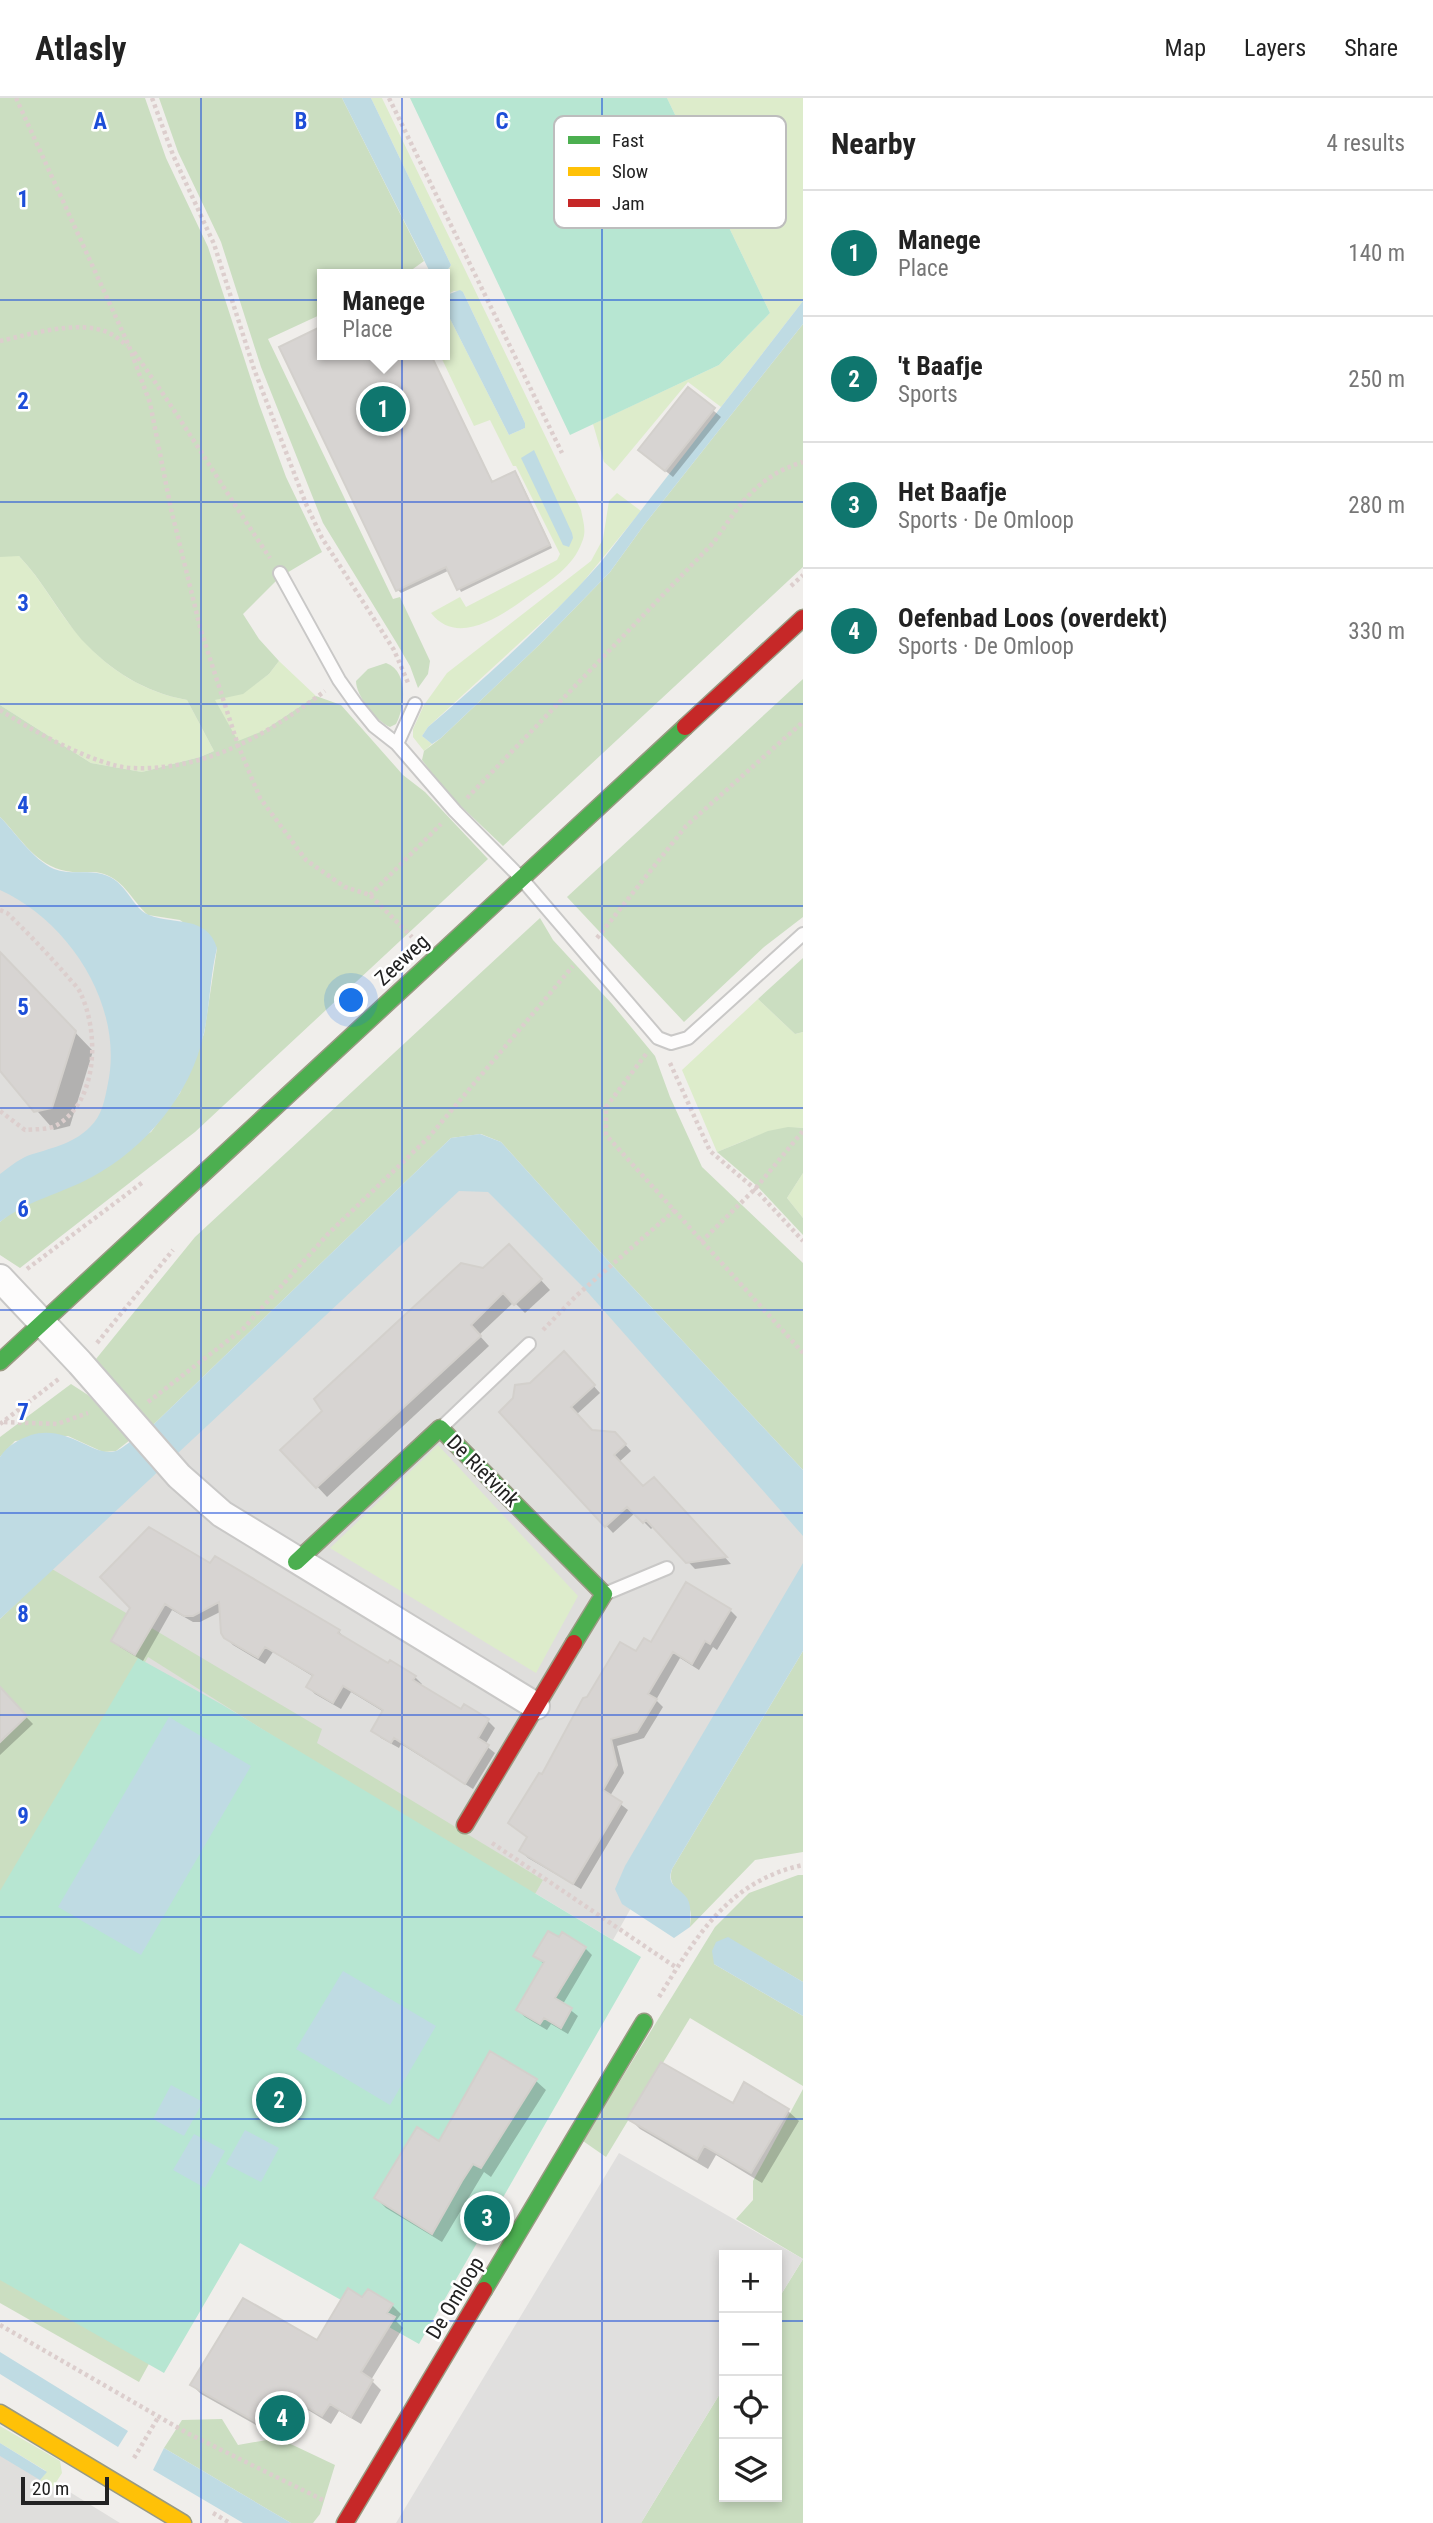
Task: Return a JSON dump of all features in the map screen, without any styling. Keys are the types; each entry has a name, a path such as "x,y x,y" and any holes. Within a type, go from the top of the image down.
{"street":[{"name":"Zeeweg","path":"0,1362 803,618"},
{"path":"0,1278 44,1323 170,1467 222,1514 296,1562 536,1706"},
{"name":"De Rietvink","path":"296,1562 440,1428 604,1594"},
{"path":"465,1825 604,1594"},
{"name":"De Omloop","path":"347,2519 644,2022"},
{"path":"0,2413 183,2523"}],"lane":[{"path":"280,573 339,680 374,726 397,744 455,811 521,878 658,1038 671,1043 688,1038 803,934"},
{"path":"397,744 415,704"},
{"path":"440,1428 529,1344"},
{"path":"604,1594 667,1568"}],"path":[{"path":"16,98 129,346 150,403 171,509 198,617 238,745 260,798 306,860 345,887 370,895 412,938"},
{"path":"152,98 173,155 215,244 254,369 306,504 322,538 394,650 415,704"},
{"path":"388,98 562,453"},
{"path":"0,341 85,327 108,333 129,346 172,405 220,484 280,573"},
{"path":"370,895 715,542 744,499 769,475 803,463"},
{"path":"0,710 32,731 102,760 129,768 191,764 260,734 300,710 339,680"},
{"path":"4,1422 57,1424 115,1404 147,1402 243,1329 328,1234 429,1137 585,953 686,826 803,722"},
{"path":"0,910 7,913 43,948 80,992 92,1037 93,1064 86,1089 72,1110 56,1126 25,1130 0,1111"},
{"path":"803,1241 755,1189 710,1152 658,1038 606,1107 606,1135 803,1353"},
{"path":"701,1242 755,1189 803,1131"},
{"path":"529,1344 576,1296 674,1210"},
{"path":"465,1825 677,1968"},
{"path":"644,2022 706,1926 725,1905 745,1888 767,1877 803,1866"},
{"path":"0,2325 187,2433 303,2488 347,2519"},
{"path":"118,2485 159,2416"}],"shaded area":[{"path":"0,840 125,958 152,1088 0,1199"},
{"path":"479,1156 803,1510 803,1603 613,1940 281,1741 3,1593"},
{"path":"619,2153 803,2259 782,2293 782,2250 719,2250 719,2395 641,2523 396,2523"},
{"path":"0,2449 120,2523 0,2523"}],"green space":[{"path":"0,98 145,98 166,158 208,247 259,404 286,477 322,552 280,577 243,614 259,639 279,661 269,674 243,694 215,700 238,741 263,731 316,696 341,705 403,775 425,792 488,859 195,1132 20,1268 0,1255 0,1222 13,1211 151,1132 180,1093 204,1034 217,948 180,920 148,915 111,877 55,868 37,857 22,842 0,817 0,705 91,763 142,772 214,751 187,700 142,686 104,661 81,639 19,556 0,557"},
{"path":"159,98 342,98 424,261 413,269 317,269 317,316 268,339 393,599 400,597 430,661 428,674 418,688 410,666 323,523 261,367 221,242 178,152"},
{"path":"371,98 382,98 581,510 584,522 583,538 578,551 560,572 507,611 467,628 454,628 442,623 431,613 460,597 466,607 557,560 560,554 490,420 474,426 442,360 450,360 450,319 509,435 525,428 463,292 450,293 451,265"},
{"path":"410,98 667,98 676,116 554,116 554,228 729,228 770,313 719,365 570,435"},
{"path":"667,98 803,98 803,301 721,407 688,382 614,471 604,462 593,424 719,365 770,313 729,228 786,228 786,116 676,116"},
{"path":"803,324 803,567 503,846 446,792 422,760 424,751 539,645 610,572"},
{"path":"617,493 641,511 574,593 428,727 422,736 432,744 424,751 413,737 413,729 424,705 447,673 591,561 603,539 609,501"},
{"path":"2,556 19,556 73,628 92,650 116,670 156,692 187,700 214,751 142,772 91,763 0,705"},
{"path":"279,661 316,696 263,731 238,742 214,700 243,693 269,674"},
{"path":"386,663 399,674 403,690 399,717 396,724 390,727 368,707 359,694 356,681 368,669"},
{"path":"803,679 803,917 764,947 684,1022 567,897"},
{"path":"540,918 553,940 655,1056 670,1097 702,1167 803,1263 803,1470 501,1142 481,1134 451,1138 152,1426 96,1359 195,1237"},
{"path":"803,958 803,1032 795,1034 758,999"},
{"path":"758,999 795,1034 803,1032 803,1128 780,1129 717,1152 682,1070"},
{"path":"788,1127 803,1128 803,1173 787,1198 803,1218 803,1235 757,1186 717,1152 768,1131"},
{"path":"803,1173 803,1218 787,1198"},
{"path":"71,1384 88,1395 130,1440 116,1451 103,1452 68,1436 15,1441 0,1457 0,1437"},
{"path":"438,1445 578,1596 536,1673 330,1548"},
{"path":"52,1569 322,1729 317,1743 543,1880 527,1908 281,1741 148,1657 17,1882 0,1978 0,1619"},
{"path":"803,1651 803,1852 755,1860 690,1927 690,1910 674,1886 672,1869"},
{"path":"138,1658 221,1704 641,1957 419,2344 240,2243 164,2373 0,2280 0,1891"},
{"path":"803,1875 803,1982 728,1938 714,1964 803,2016 803,2086 690,2018 606,2157 583,2141 715,1927 749,1893"},
{"path":"803,2089 803,2259 736,2219 753,2200 753,2181"},
{"path":"803,2259 803,2523 641,2523 719,2395 719,2502 782,2502 782,2293"},
{"path":"0,2262 156,2351 139,2382 0,2303"},
{"path":"222,2419 238,2445 278,2438 335,2465 320,2514 313,2523 291,2523 164,2448 182,2420"},
{"path":"0,2426 60,2461 62,2473 53,2487 40,2480 46,2471 0,2443"}],"water":[{"path":"342,98 371,98 451,265 448,269 428,269"},
{"path":"460,290 463,292 525,428 509,435 450,319 450,294"},
{"path":"803,301 803,324 610,572 539,645 441,738 432,744 422,736 428,727 539,627 601,562"},
{"path":"534,450 572,533 569,547 563,545 521,458"},
{"path":"0,817 46,865 60,871 96,873 110,877 118,882 143,912 198,926 206,930 217,948 198,1056 177,1098 163,1117 148,1135 112,1165 80,1183 22,1208 0,1222 0,1174 27,1156 76,1138 94,1123 106,1095 111,1054 108,1025 99,996 86,969 69,944 48,922 25,904 0,890"},
{"path":"480,1134 501,1142 803,1470 803,1536 583,1287 488,1192 459,1191 0,1619 0,1457 6,1449 26,1437 44,1433 68,1437 107,1452 123,1447 152,1426 451,1138"},
{"path":"803,1563 803,1651 672,1869 672,1882 690,1905 690,1927 674,1938 622,1904 615,1889 625,1866"},
{"path":"169,1717 251,1766 141,1955 58,1907"},
{"path":"728,1937 803,1982 803,2016 714,1964 712,1951 716,1942"},
{"path":"343,1971 436,2026 390,2105 296,2049"},
{"path":"171,2085 203,2102 184,2136 153,2119"},
{"path":"245,2130 279,2148 261,2182 226,2164"},
{"path":"194,2134 225,2151 205,2188 173,2170"},
{"path":"0,2352 128,2431 118,2447 0,2374"},
{"path":"0,2443 47,2472 40,2480 0,2456"},
{"path":"164,2448 291,2523 243,2523 153,2470"}],"building":[{"path":"317,328 317,360 433,360 492,482 515,471 550,545 457,590 446,567 396,591 279,347"},
{"path":"688,387 715,408 665,471 638,450"},
{"path":"0,952 76,1031 52,1108 34,1112 0,1071"},
{"path":"509,1244 542,1279 514,1305 503,1293 471,1325 481,1336 316,1488 280,1450 322,1411 314,1399 461,1263 483,1268"},
{"path":"564,1351 595,1385 571,1407 592,1430 615,1432 626,1444 614,1455 643,1486 654,1477 727,1557 686,1563 646,1520 643,1523 627,1507 605,1527 499,1412 513,1398 515,1385 530,1383"},
{"path":"149,1527 210,1563 215,1556 340,1630 338,1633 388,1663 390,1660 416,1676 413,1680 461,1709 464,1704 489,1719 478,1738 489,1745 465,1784 394,1738 391,1743 371,1731 383,1710 343,1686 333,1703 306,1687 313,1675 265,1647 258,1658 224,1638 221,1633 219,1602 193,1616 184,1616 165,1604 135,1655 111,1641 130,1608 100,1577"},
{"path":"686,1582 731,1609 710,1644 705,1641 692,1664 673,1652 648,1694 657,1699 637,1732 611,1739 617,1765 603,1790 622,1802 573,1884 519,1851 527,1837 508,1823 539,1773 542,1774 583,1698 587,1697 620,1642 636,1651 644,1638 651,1642"},
{"path":"0,1687 27,1716 0,1742"},
{"path":"548,1931 559,1937 562,1932 586,1947 555,1998 572,2008 561,2028 544,2018 540,2024 516,2010 544,1962 533,1956"},
{"path":"490,2051 537,2079 481,2168 473,2164 432,2234 374,2198 417,2127 439,2141"},
{"path":"661,2062 733,2103 744,2082 789,2109 751,2173 704,2146 697,2159 627,2119"},
{"path":"348,2288 362,2297 368,2289 393,2304 387,2313 395,2317 361,2372 373,2380 351,2417 330,2404 322,2416 280,2392 261,2425 190,2385 243,2298 317,2340"}],"traffic: fast":[{"path":"0,1362 685,727"},
{"path":"296,1562 440,1428 604,1594 574,1643"},
{"path":"484,2290 644,2022"}],"traffic: slow":[{"path":"0,2413 183,2523"}],"traffic: jam":[{"path":"685,727 803,618"},
{"path":"465,1825 574,1643"},
{"path":"345,2523 484,2290"}],"place":[{"name":"Manege","path":"383,409"},
{"name":"'t Baafje","path":"279,2100"},
{"name":"Het Baafje","path":"487,2218"},
{"name":"Oefenbad Loos (overdekt)","path":"282,2418"}]}
